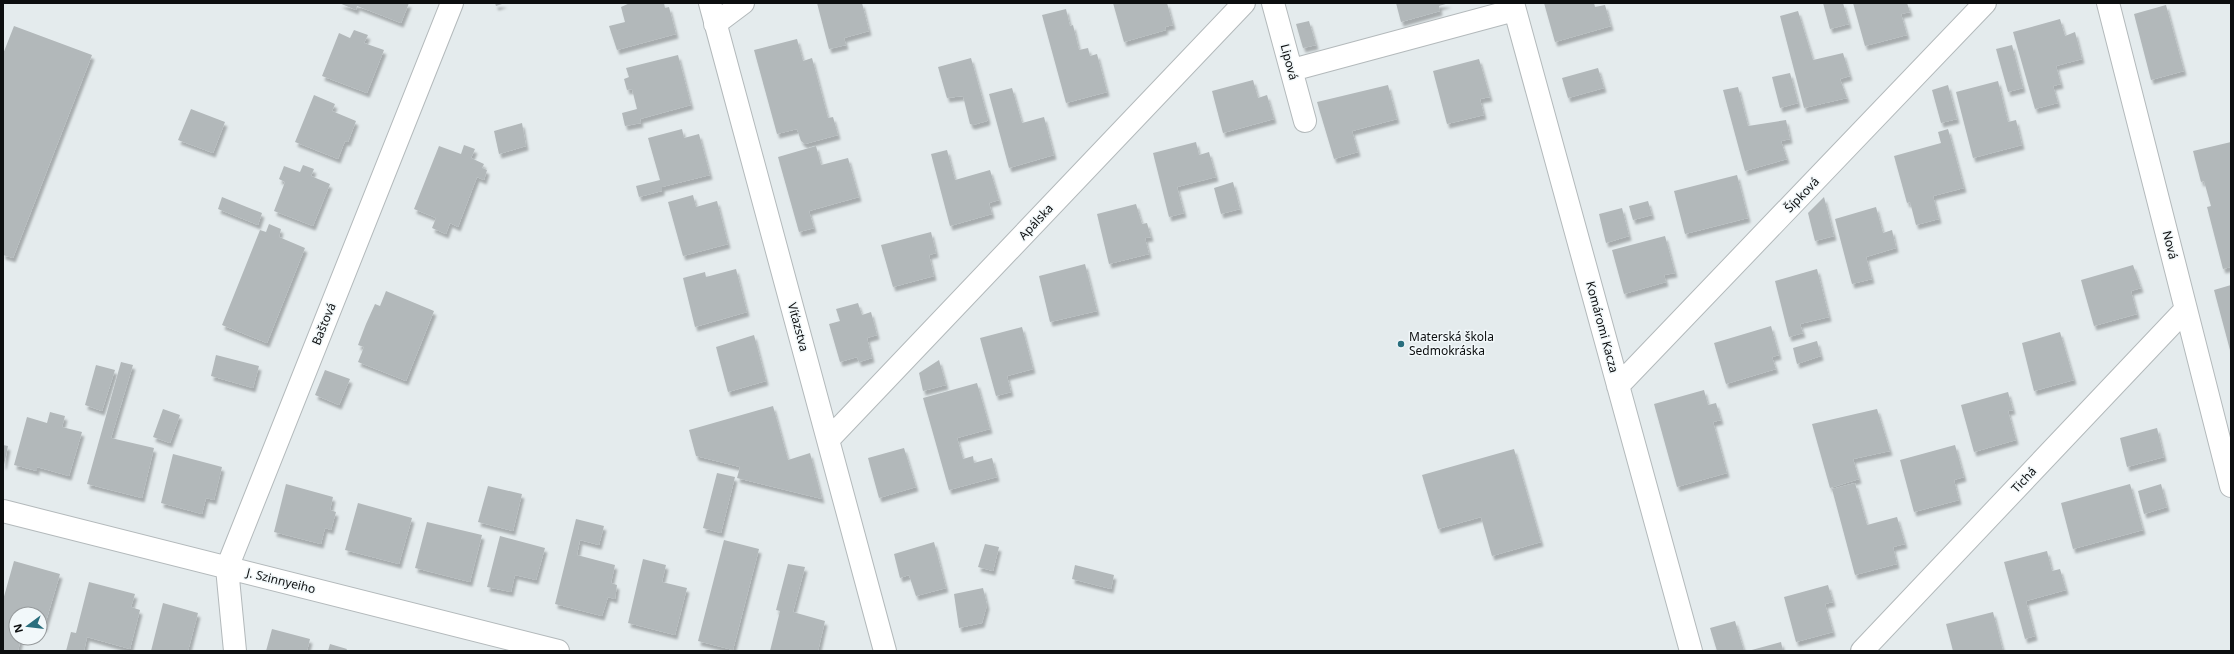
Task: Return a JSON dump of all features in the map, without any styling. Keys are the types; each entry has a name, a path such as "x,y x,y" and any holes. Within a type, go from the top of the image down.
{"street":[{"name":"Baštová","path":"234,651 227,568 452,3"},
{"name":"Víťazstva","path":"710,3 886,651"},
{"path":"716,24 743,3"},
{"name":"Apálska","path":"828,440 1244,3"},
{"name":"Lipová","path":"1273,3 1306,121"},
{"name":"Šípková","path":"1618,386 1985,3"},
{"name":"Nová","path":"2108,3 2231,486"},
{"path":"1292,70 1514,6"},
{"name":"Komáromi Kacza","path":"1514,6 1691,651"},
{"name":"Tichá","path":"1862,651 2186,309"},
{"name":"J. Szinnyeiho","path":"3,511 558,651"}],"building":[{"path":"339,3 409,3 401,23 357,6 356,10"},
{"path":"495,3 505,3 496,6"},
{"path":"630,3 664,3 665,8 669,7 676,34 617,50 609,26 625,22 621,7"},
{"path":"817,3 862,3 869,31 844,38 846,45 829,49"},
{"path":"1113,3 1167,3 1173,25 1165,27 1166,30 1124,42"},
{"path":"1396,3 1449,3 1439,6 1440,11 1401,22"},
{"path":"1544,3 1594,3 1595,7 1605,5 1611,26 1555,42"},
{"path":"1823,3 1843,3 1849,24 1830,29"},
{"path":"1853,3 1907,3 1910,12 1901,14 1907,35 1865,46"},
{"path":"2166,5 2184,71 2151,80 2134,14"},
{"path":"1066,9 1070,26 1073,25 1079,50 1088,48 1090,56 1097,54 1107,92 1066,103 1042,15"},
{"path":"1798,11 1813,60 1843,53 1850,76 1840,79 1847,98 1804,108 1780,16"},
{"path":"2060,19 2065,36 2075,32 2082,59 2056,66 2061,84 2053,86 2058,103 2035,109 2013,32"},
{"path":"1309,21 1316,45 1303,48 1296,24"},
{"path":"14,26 92,55 13,258 3,255 3,54"},
{"path":"354,30 368,35 364,43 384,50 367,93 322,76 339,33 350,38"},
{"path":"797,39 803,61 812,58 828,118 833,117 838,135 805,144 801,141 797,129 777,134 754,50"},
{"path":"2012,45 2023,88 2008,92 1996,49"},
{"path":"678,55 691,105 640,119 641,123 625,126 622,113 637,109 632,89 627,90 624,79 629,77 626,68"},
{"path":"971,58 988,119 987,121 973,125 970,124 963,96 947,98 938,67"},
{"path":"1479,59 1490,97 1480,99 1484,115 1447,124 1433,71"},
{"path":"1598,68 1604,88 1568,98 1562,78"},
{"path":"1790,73 1798,103 1780,108 1772,77"},
{"path":"1253,80 1258,98 1267,95 1274,119 1223,133 1212,91"},
{"path":"1998,81 2008,122 2016,120 2022,145 1973,158 1956,92"},
{"path":"1388,85 1397,119 1352,131 1358,152 1334,159 1317,102"},
{"path":"1948,85 1957,119 1941,123 1932,90"},
{"path":"1738,87 1748,126 1786,120 1790,139 1781,141 1787,159 1745,171 1723,90"},
{"path":"1012,88 1022,123 1044,117 1054,155 1009,168 989,94"},
{"path":"314,95 335,104 332,111 356,121 348,142 345,141 338,159 295,142"},
{"path":"191,109 225,122 213,153 178,140"},
{"path":"522,123 526,146 499,154 494,131"},
{"path":"682,129 684,138 699,134 710,175 662,187 662,191 639,197 636,186 660,180 648,138"},
{"path":"1948,129 1964,188 1933,196 1939,219 1916,225 1910,202 1907,203 1894,156 1941,143 1938,132"},
{"path":"1196,142 1199,155 1209,152 1216,177 1177,187 1184,213 1169,217 1153,153"},
{"path":"2231,142 2231,267 2223,269 2207,207 2211,206 2204,181 2201,182 2193,151"},
{"path":"464,145 475,149 471,158 484,164 482,168 487,170 484,180 477,177 458,227 450,223 446,234 432,228 436,218 414,209 439,146 461,154"},
{"path":"816,146 821,165 848,158 859,197 809,211 814,228 799,232 778,157"},
{"path":"947,150 955,180 990,170 999,200 989,203 992,214 950,226 931,154"},
{"path":"303,165 314,169 311,176 330,184 313,226 274,211 285,182 279,179 284,166 300,172"},
{"path":"1737,175 1748,218 1685,234 1674,191"},
{"path":"1233,182 1240,209 1221,214 1214,188"},
{"path":"693,195 696,207 717,201 728,244 683,256 668,202"},
{"path":"222,197 262,213 258,225 218,209"},
{"path":"1824,197 1834,236 1815,241 1808,213"},
{"path":"1648,201 1652,215 1633,220 1629,206"},
{"path":"1136,204 1142,224 1147,223 1151,237 1145,238 1149,254 1109,264 1097,214"},
{"path":"1876,207 1883,233 1892,230 1896,248 1866,257 1872,279 1852,284 1835,219"},
{"path":"1622,208 1629,236 1606,243 1599,214"},
{"path":"269,224 281,229 279,237 305,248 267,343 222,325 260,230 266,232"},
{"path":"931,232 936,253 929,255 934,276 893,287 881,245"},
{"path":"1665,236 1675,273 1664,275 1666,282 1624,294 1612,250"},
{"path":"1085,264 1097,311 1050,322 1039,276"},
{"path":"2133,265 2141,288 2131,291 2137,314 2094,326 2081,280"},
{"path":"736,269 747,312 695,327 683,278 705,272 706,277"},
{"path":"1817,269 1829,317 1800,324 1803,333 1789,337 1775,281"},
{"path":"2231,285 2231,350 2230,350 2214,290"},
{"path":"386,291 434,311 406,381 358,362 364,347 358,345 366,324 375,304 380,306"},
{"path":"858,303 862,315 871,312 877,335 867,338 872,358 859,362 857,357 840,362 829,324 840,321 836,309"},
{"path":"1771,326 1779,355 1772,357 1776,369 1726,384 1714,343"},
{"path":"1022,327 1033,369 1007,376 1011,392 996,396 980,338"},
{"path":"2060,332 2074,380 2034,391 2022,343"},
{"path":"754,335 766,381 728,392 716,347"},
{"path":"1817,341 1821,356 1797,364 1793,348"},
{"path":"216,355 259,366 253,388 211,376"},
{"path":"939,360 946,385 923,391 919,373"},
{"path":"121,362 133,365 111,438 154,448 142,498 87,484"},
{"path":"96,365 115,370 102,411 85,405"},
{"path":"325,370 350,379 339,405 315,395"},
{"path":"977,383 990,429 957,438 963,459 973,456 974,463 992,458 997,477 949,490 923,398"},
{"path":"1704,390 1708,405 1716,403 1721,420 1713,422 1727,473 1677,487 1654,404"},
{"path":"2008,392 2013,410 2008,411 2016,440 1974,452 1961,405"},
{"path":"773,406 788,460 810,453 822,499 737,478 740,467 696,456 689,430"},
{"path":"163,409 180,415 170,443 153,437"},
{"path":"1877,409 1890,451 1853,459 1859,479 1830,488 1812,424"},
{"path":"50,412 65,416 62,427 82,432 69,476 37,467 37,471 14,465 27,417 47,423"},
{"path":"2157,428 2164,457 2127,467 2120,438"},
{"path":"3,445 8,446 4,465 3,465"},
{"path":"1955,445 1964,477 1954,480 1959,500 1914,512 1900,460"},
{"path":"904,448 916,487 879,498 868,458"},
{"path":"1514,449 1541,542 1492,556 1481,517 1438,529 1422,475"},
{"path":"173,454 222,467 214,500 206,498 202,514 161,503"},
{"path":"717,473 735,477 721,533 703,528"},
{"path":"1855,483 1867,525 1897,517 1905,544 1893,547 1897,564 1855,575 1832,489"},
{"path":"286,484 333,497 330,510 336,512 331,530 325,528 321,544 274,532"},
{"path":"2130,484 2143,530 2073,549 2061,503"},
{"path":"2161,484 2167,507 2144,514 2138,491"},
{"path":"488,486 522,494 513,531 478,522"},
{"path":"358,503 412,518 399,564 345,550"},
{"path":"576,519 604,526 599,545 580,540 577,555 615,565 611,583 617,585 615,599 608,597 602,616 555,604"},
{"path":"427,522 482,535 470,582 415,568"},
{"path":"500,536 545,548 536,580 515,575 511,592 487,587"},
{"path":"724,540 759,549 733,650 698,641"},
{"path":"934,542 946,588 916,596 909,575 900,578 894,554"},
{"path":"985,544 999,547 993,571 978,567"},
{"path":"2047,551 2052,571 2060,569 2066,590 2026,601 2035,636 2025,639 2004,562"},
{"path":"643,559 666,565 662,582 687,588 675,635 628,623"},
{"path":"14,561 60,574 48,614 48,606 8,606 8,646 19,646 18,651 3,651 3,600"},
{"path":"788,564 805,567 793,612 825,621 818,651 770,651 780,611 776,610"},
{"path":"1075,565 1114,575 1111,589 1072,579"},
{"path":"89,582 135,594 131,607 140,610 130,649 87,637 84,651 66,651 71,632 76,633"},
{"path":"1828,585 1833,602 1825,604 1833,632 1796,642 1784,597"},
{"path":"983,588 987,605 982,623 959,628 954,594"},
{"path":"163,603 198,613 188,651 151,651"},
{"path":"1993,612 2003,651 1953,651 1946,624"},
{"path":"1735,621 1744,651 1717,651 1710,628"},
{"path":"272,629 310,639 307,651 266,651"},
{"path":"1781,642 1783,651 1748,651"},
{"path":"330,644 347,649 346,651 328,651"}],"place":[{"name":"Materská škola Sedmokráska","path":"1401,344"}]}
